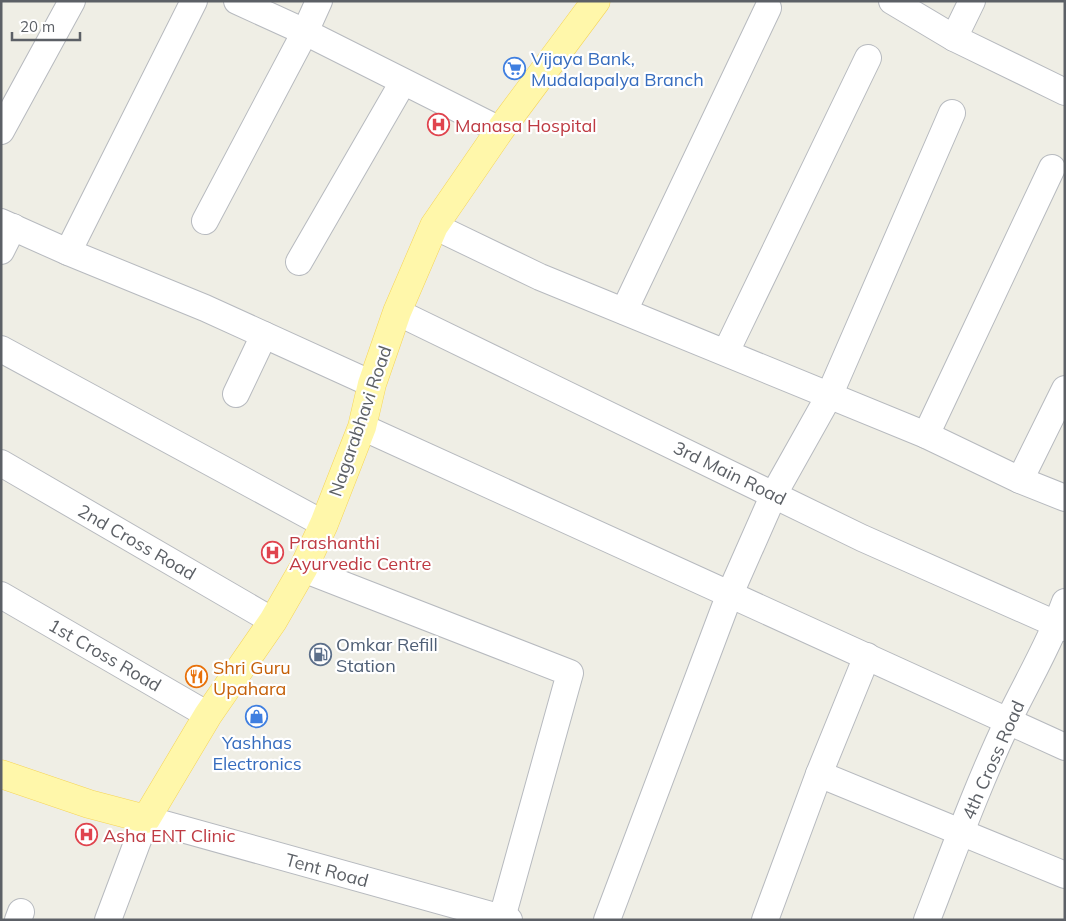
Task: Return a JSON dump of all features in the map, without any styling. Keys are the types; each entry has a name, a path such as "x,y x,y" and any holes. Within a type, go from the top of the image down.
{"main road":[{"name":"Nagarabhavi Road","path":"146,819 208,715 272,621 303,569 324,524 362,428 372,384 397,312 434,226 500,130 596,1"},
{"path":"1,774 89,804 146,819"}],"street":[{"path":"1,131 72,1"},
{"path":"68,252 194,1"},
{"path":"237,1 305,32 500,130"},
{"path":"205,221 305,32 319,1"},
{"path":"892,1 954,38 1065,92"},
{"path":"954,38 972,1"},
{"path":"624,311 768,8"},
{"path":"726,352 868,58"},
{"path":"299,262 404,82"},
{"path":"607,920 729,596 774,494 829,396 952,113"},
{"path":"926,435 1052,168"},
{"path":"1,251 7,225 372,384"},
{"path":"434,226 540,277 926,435 1020,480 1065,498"},
{"name":"3rd Main Road","path":"397,312 862,538 1062,618"},
{"path":"236,394 264,336"},
{"path":"1,349 324,524"},
{"path":"1020,480 1065,389"},
{"path":"362,428 1065,747"},
{"name":"2nd Cross Road","path":"1,463 272,621"},
{"path":"303,569 570,673 506,919"},
{"name":"1st Cross Road","path":"1,595 208,715"},
{"name":"4th Cross Road","path":"927,920 961,831 1009,720 1062,618"},
{"path":"765,920 819,774 866,656"},
{"path":"819,774 1065,875"},
{"path":"108,920 146,819"},
{"name":"Tent Road","path":"146,819 445,911 506,919"}],"place":[{"name":"Vijaya Bank, Mudalapalya Branch","path":"515,68"},
{"name":"Manasa Hospital","path":"439,125"},
{"name":"Prashanthi Ayurvedic Centre","path":"273,552"},
{"name":"Omkar Refill Station","path":"320,654"},
{"name":"Shri Guru Upahara","path":"197,677"},
{"name":"Yashhas Electronics","path":"257,717"},
{"name":"Asha ENT Clinic","path":"87,835"}]}
